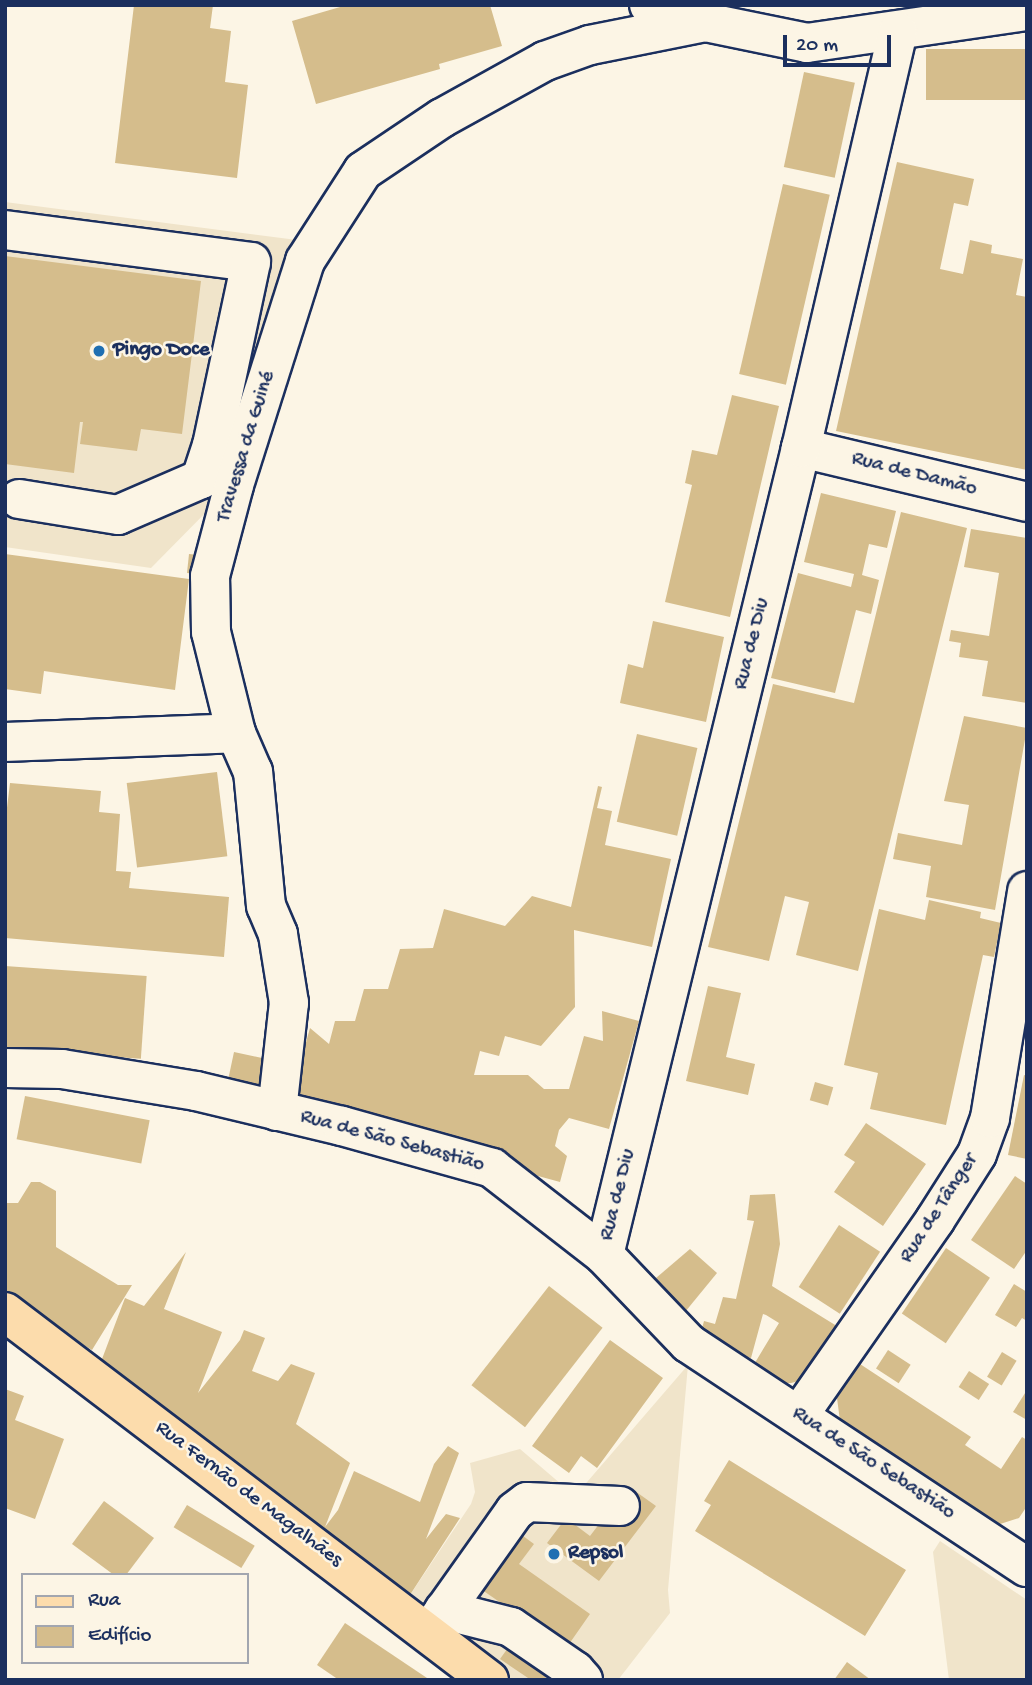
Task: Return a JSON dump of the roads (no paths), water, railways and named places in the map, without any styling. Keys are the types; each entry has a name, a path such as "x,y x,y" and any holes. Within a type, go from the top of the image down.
{"main road":[{"name":"Rua Fernão de Magalhães","path":"5,1312 436,1621 489,1680"}],"street":[{"path":"649,5 705,22 807,43 898,32 976,11 1027,11"},
{"name":"Travessa da Guiné","path":"277,1111 289,1003 278,934 266,906 253,772 236,733 211,632 210,576 234,485 305,261 363,171 442,118 545,61 590,45 705,22"},
{"name":"Rua de Diu","path":"604,1255 801,448 898,32"},
{"path":"5,230 251,262 212,444 201,479 118,515 19,499"},
{"name":"Rua de Damão","path":"801,448 1027,502"},
{"path":"5,742 236,733"},
{"name":"Rua de Tânger","path":"799,1415 935,1220 977,1154 990,1118 1022,946 1027,891"},
{"name":"Rua de São Sebastião","path":"5,1068 62,1069 196,1091 492,1168 604,1255 688,1343 1021,1553"},
{"path":"436,1621 515,1511 527,1502 620,1506"},
{"path":"436,1621 511,1627 575,1671 583,1680"}],"place":[{"name":"Pingo Doce","path":"99,351"},
{"name":"Repsol","path":"554,1554"}]}
